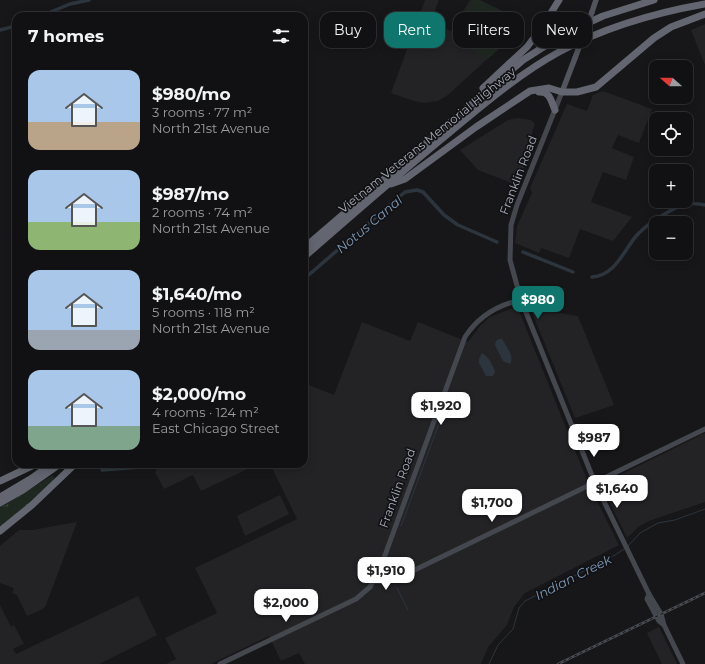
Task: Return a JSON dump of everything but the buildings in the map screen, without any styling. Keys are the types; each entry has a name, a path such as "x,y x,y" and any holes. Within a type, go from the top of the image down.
{"highway":[{"path":"440,130 527,47 543,26 559,0"},
{"name":"Vietnam Veterans Memorial Highway","path":"308,245 523,60 564,34 604,16 654,0"},
{"name":"Vietnam Veterans Memorial Highway","path":"308,253 386,185 498,92 555,55 592,36 636,20 662,12 705,4"},
{"path":"386,185 405,179 476,127 530,91 549,88 562,92 586,90 596,87 654,38 671,27 705,14"},
{"path":"518,100 534,93 542,92 549,95 555,110"},
{"path":"0,481 28,468"},
{"path":"0,497 46,468"},
{"path":"0,503 23,490 54,468"},
{"path":"0,532 32,505 71,468"}],"main road":[{"name":"Franklin Road","path":"562,92 596,0"}],"street":[{"name":"Franklin Road","path":"220,664 356,599 370,587 374,581 381,566 465,337 476,323 493,310 521,300 510,260 511,225 517,205 562,92"},
{"path":"521,300 595,483 649,594 647,599 659,621 664,625 683,664"},
{"path":"374,581 388,582 396,579 705,429"},
{"path":"381,566 388,577 396,579"}],"shaded area":[{"path":"425,0 439,0 434,12 421,12"},
{"path":"470,0 480,0 505,12 463,12"},
{"path":"705,24 705,65 691,30"},
{"path":"453,28 453,48 499,48 448,95 438,101 424,103 391,93 407,48 445,48 445,29 451,31"},
{"path":"603,91 652,109 651,112 649,112 649,117 639,143 618,135 612,148 634,157 626,180 603,172 591,202 632,217 613,241 580,229 569,258 541,248 539,253 515,243 517,226 532,193 530,188 567,104 587,111 593,95"},
{"path":"518,118 531,120 535,124 532,133 533,143 517,185 478,170 460,150 508,120"},
{"path":"513,308 519,311 589,485 619,545 525,593 514,607 507,625 488,647 481,664 305,664 299,653 281,661 269,636 211,664 166,664 176,659 165,638 217,613 195,568 297,519 272,468 308,468 308,385 334,395 362,322 410,341 418,322 468,342 481,325 490,317"},
{"path":"537,309 578,316 614,405 575,418 532,312"},
{"path":"502,339 511,354 510,364 503,361 495,345 496,341"},
{"path":"482,353 488,358 493,366 495,372 493,376 486,376 479,363"},
{"path":"705,433 705,502 649,521 638,527 627,538 605,493 604,483"},
{"path":"158,468 250,468 201,491 193,475 164,489 155,472"},
{"path":"280,495 289,514 245,536 237,516"},
{"path":"77,522 46,605 43,609 27,616 17,595 12,593 14,588 0,583 0,546 19,530 32,530"},
{"path":"138,596 157,635 99,664 0,664 0,605 11,627 14,625 24,644 13,649 16,654"},
{"path":"659,627 677,664 662,664 647,633"}],"green space":[{"path":"473,0 478,0 503,12 466,12"},
{"path":"469,48 500,48 488,59"},
{"path":"53,475 55,481 0,528 0,508"}],"waterway":[{"path":"51,12 70,4 89,0"},
{"path":"0,30 12,27"},
{"name":"Notus Canal","path":"308,276 405,192 417,190 423,192 444,215 458,225 497,242"},
{"name":"Notus Canal","path":"592,277 607,272 613,267 637,235 660,216 687,204 705,205"},
{"name":"Notus Canal","path":"523,252 573,272"},
{"path":"401,526 448,399"},
{"name":"Notus Canal","path":"102,470 128,468"},
{"name":"Indian Creek","path":"628,546 640,533 658,523 675,520 705,509"},
{"name":"Indian Creek","path":"489,664 498,645 513,629 519,608 525,601 624,549"},
{"path":"397,588 408,610"}],"railway":[{"path":"558,664 705,593"}]}
